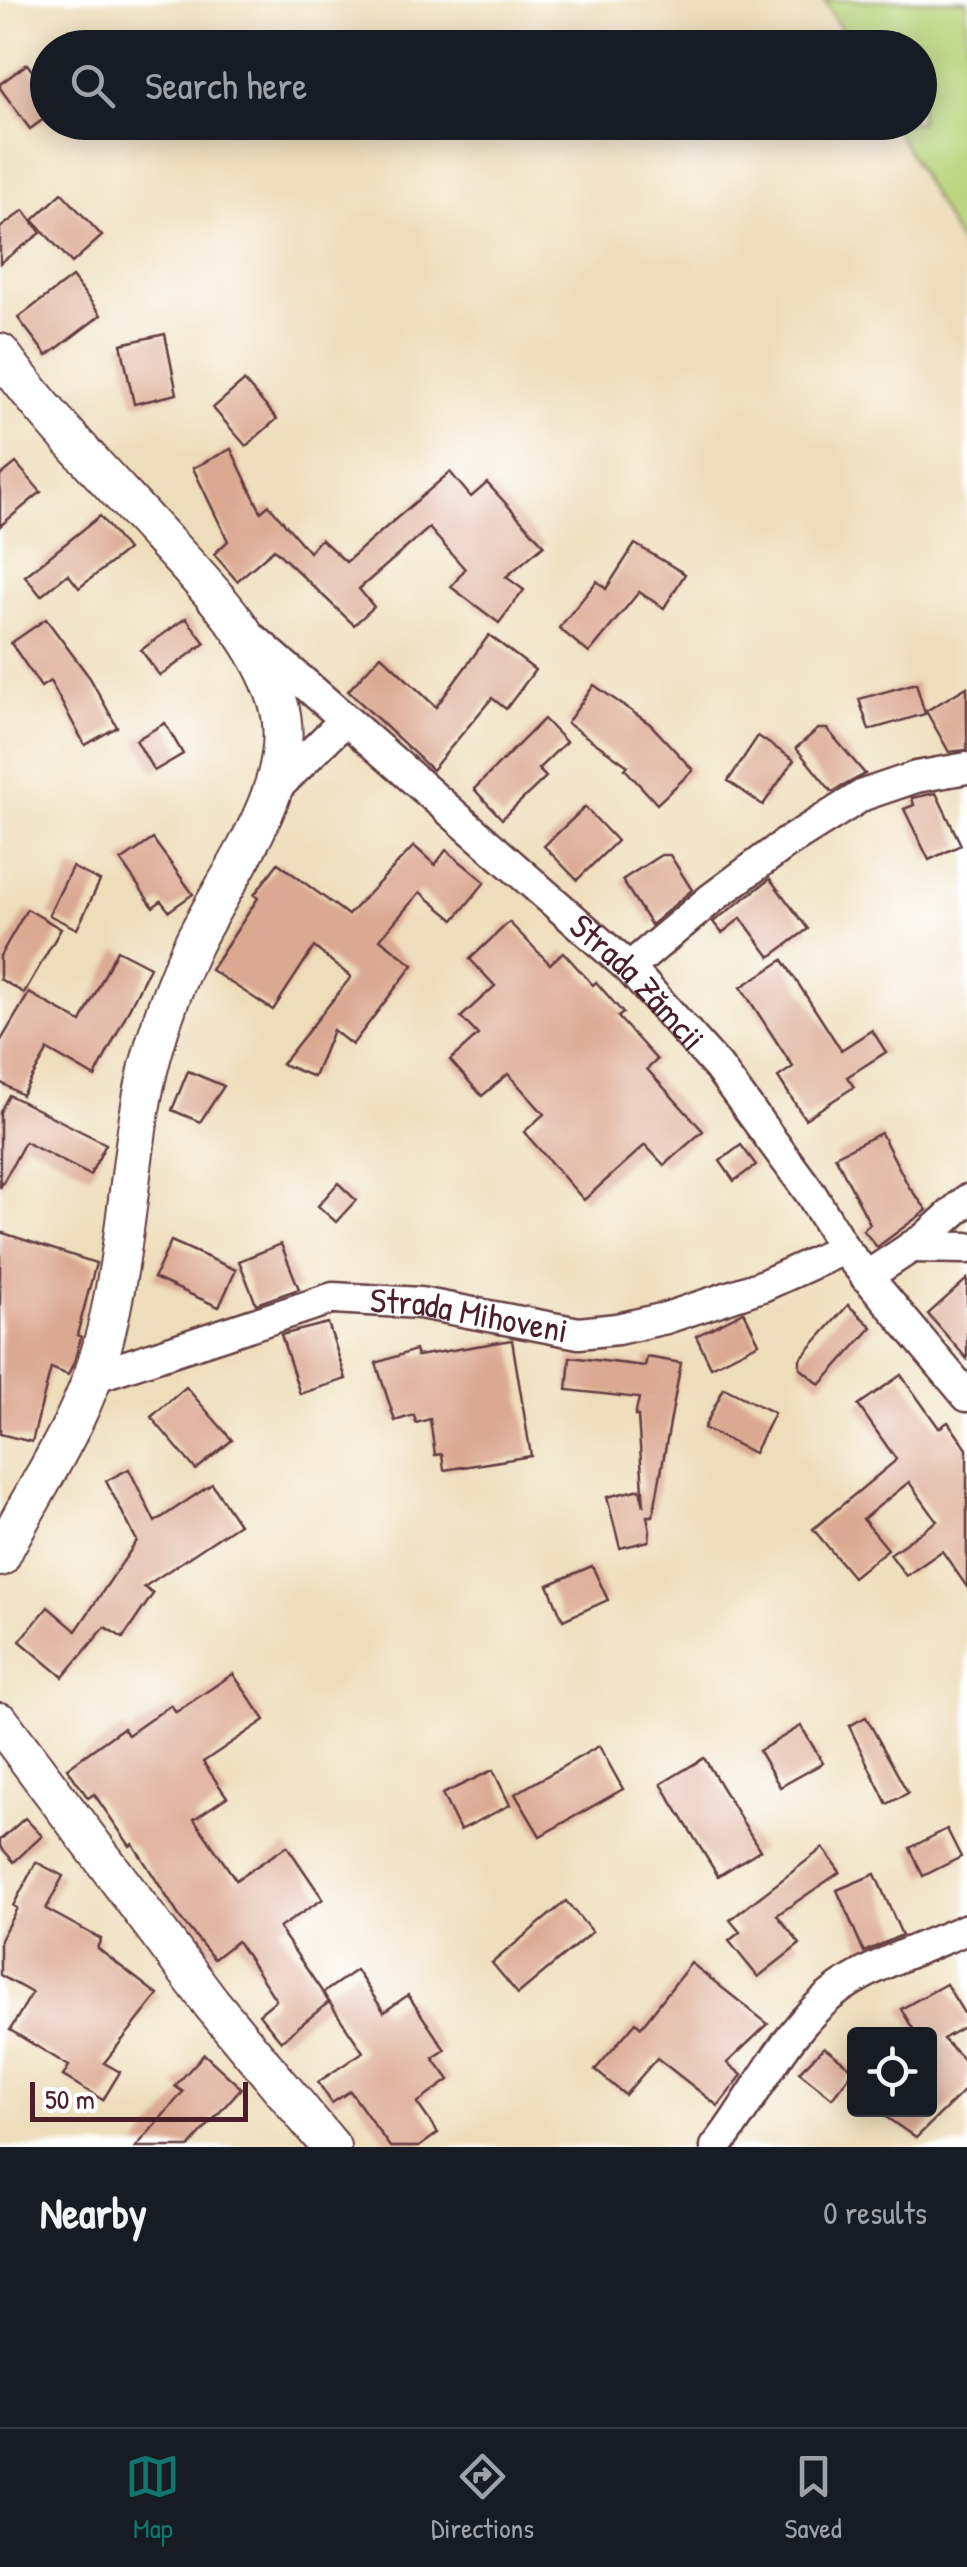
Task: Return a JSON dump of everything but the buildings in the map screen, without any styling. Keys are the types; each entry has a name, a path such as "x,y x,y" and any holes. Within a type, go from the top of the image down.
{"main road":[{"name":"Strada Zămcii","path":"0,1557 94,1377 110,1317 138,1118 153,1056 191,949 270,794 284,730 278,702 243,630 1,357"},
{"path":"0,1722 212,2004 330,2147"}],"street":[{"name":"Strada Zămcii","path":"243,630 630,968 762,1124 844,1249 967,1396"},
{"path":"270,794 344,720"},
{"path":"630,968 712,898 785,844 864,795 916,777 967,768"},
{"path":"866,1277 911,1247 967,1200"},
{"path":"911,1247 967,1248"},
{"name":"Strada Mihoveni","path":"94,1377 333,1298 420,1303 578,1333 617,1329 666,1318 762,1286 844,1249"},
{"path":"716,2147 741,2116 782,2051 813,2012 837,1990 864,1973 967,1929"}],"green space":[{"path":"824,0 967,0 967,257 902,140 937,140 937,30 841,30"}]}
